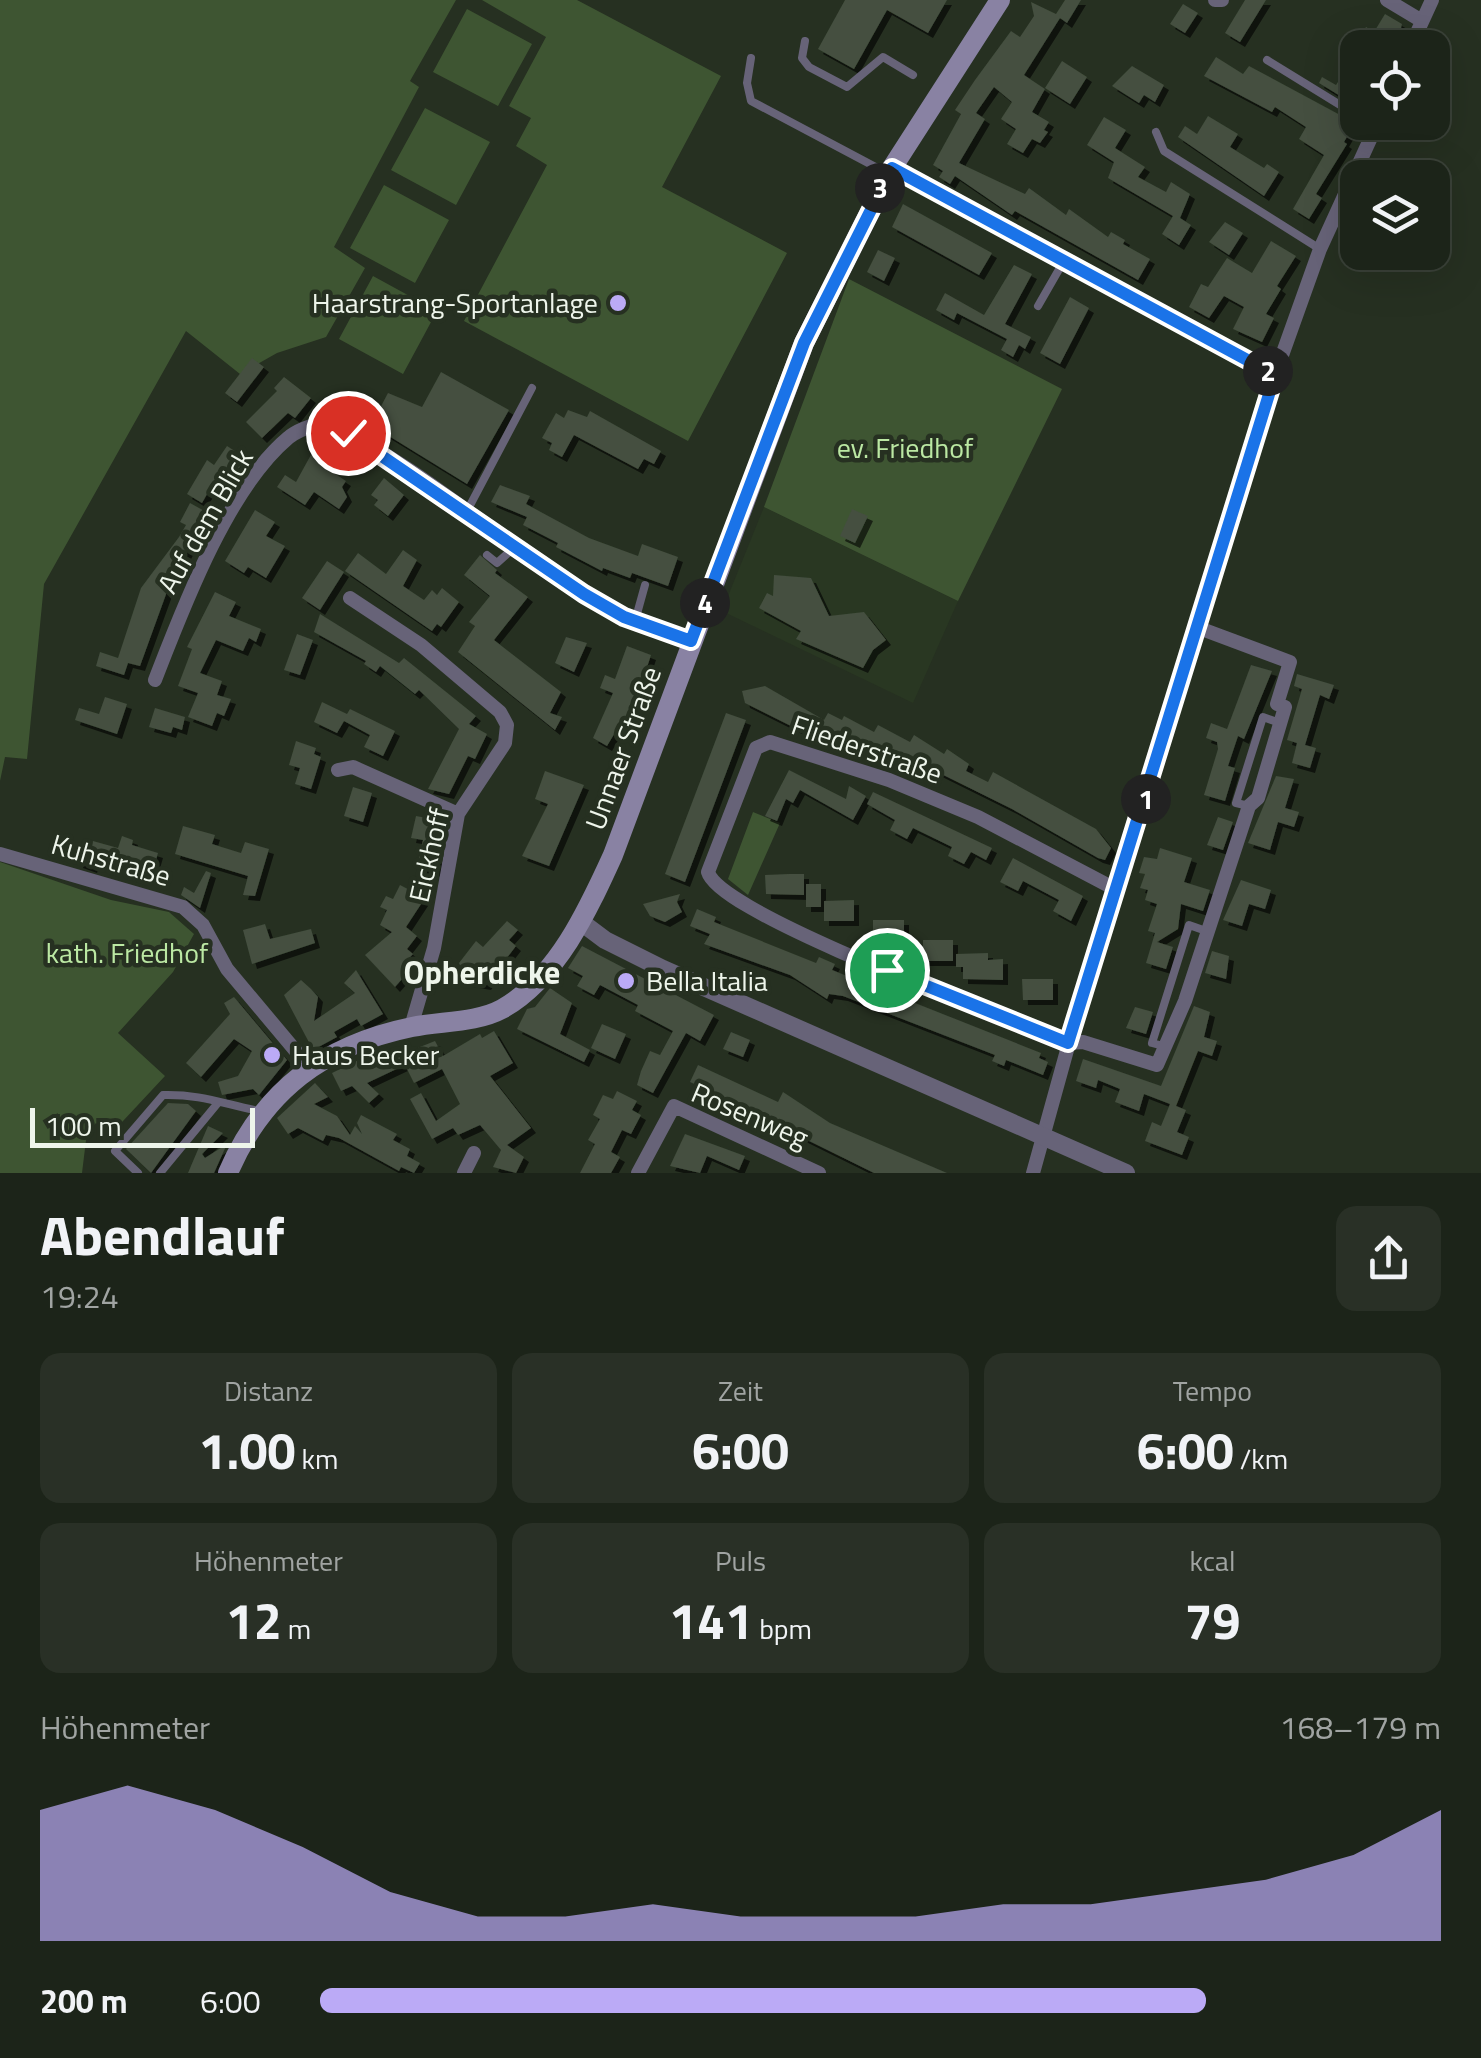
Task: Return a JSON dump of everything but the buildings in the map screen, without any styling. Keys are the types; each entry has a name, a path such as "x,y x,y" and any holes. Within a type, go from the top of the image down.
{"main road":[{"name":"Unnaer Straße","path":"228,1173 261,1112 280,1090 310,1068 411,1027 478,1017 506,1007 532,983 582,922 613,855 804,343 890,171 1000,0"}],"street":[{"path":"1387,0 1422,21"},
{"path":"1418,30 1432,0"},
{"path":"1033,1173 1068,1043 1275,375 1320,249 1367,140"},
{"path":"890,171 1065,259 1275,375"},
{"name":"Auf dem Blick","path":"155,680 194,578 271,454 291,435 323,422 467,511 584,594 634,621 691,641"},
{"name":"Eickhoff","path":"350,598 421,645 500,712 508,725 505,743 458,814 434,948 411,1027"},
{"path":"1068,1043 1083,1042 1157,1065 1209,932 1249,806 1258,798 1285,707 1277,704 1290,662 1199,628"},
{"name":"Fliederstraße","path":"1068,1043 810,939 738,900 710,879 708,872 756,748 770,742 889,780 978,817 1117,890"},
{"path":"338,770 353,767 458,814"},
{"name":"Kuhstraße","path":"0,854 183,907 203,925 228,970 310,1068"},
{"path":"582,922 605,940 664,969 1126,1173"},
{"name":"Rosenweg","path":"638,1173 674,1106 819,1173"},
{"path":"464,1173 474,1153"}],"lane":[{"path":"805,40 802,58 809,66 847,87 883,57 914,74"},
{"path":"751,58 747,83 752,101 890,171"},
{"path":"1267,60 1340,105"},
{"path":"1156,132 1164,151 1320,249"},
{"path":"1038,306 1065,259"},
{"path":"467,511 532,388"},
{"path":"487,555 497,562 516,546"},
{"path":"634,621 645,586"},
{"path":"138,1173 115,1151 163,1095 203,1094 217,1104 261,1112"},
{"path":"160,1173 217,1104"}],"shaded area":[{"path":"764,507 958,601 913,703 722,611"}],"green space":[{"path":"0,0 456,0 410,81 419,87 334,247 365,268 326,337 277,353 240,374 186,331 44,584 27,759 5,757 0,781"},
{"path":"482,0 577,0 721,76 662,187 787,253 688,441 464,321 547,165 516,146 531,118 509,106 546,37"},
{"path":"467,9 532,44 498,106 433,72"},
{"path":"425,108 490,142 456,205 391,170"},
{"path":"384,185 449,220 415,283 350,248"},
{"path":"373,276 437,311 403,374 339,339"},
{"name":"ev. Friedhof","path":"849,279 1062,389 958,601 764,507"},
{"path":"753,812 780,823 748,895 728,879"},
{"name":"kath. Friedhof","path":"0,862 111,900 169,912 194,934 173,972 118,1033 165,1076 109,1136 96,1123 87,1132 82,1173 0,1173"}],"waterway":[{"path":"1216,544 1267,374"}],"place":[{"name":"Haarstrang-Sportanlage","path":"618,303"},
{"name":"Bella Italia","path":"626,981"},
{"name":"Haus Becker","path":"272,1055"}],"district":[{"name":"Opherdicke","path":"482,973"}],"route":[{"path":"348,433 584,594 624,617 691,641 804,343 892,168 1275,375 1068,1043 887,970"}]}
